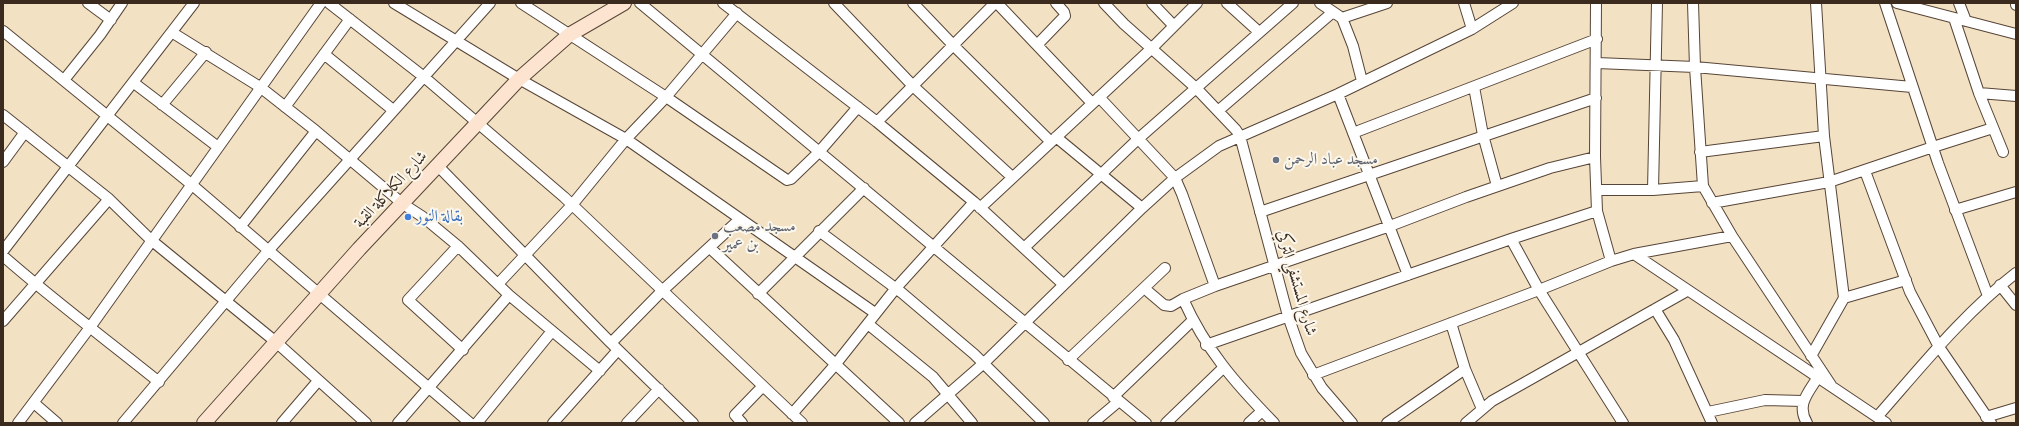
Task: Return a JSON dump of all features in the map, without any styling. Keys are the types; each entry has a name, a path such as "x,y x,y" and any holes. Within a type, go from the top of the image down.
{"street":[{"path":"88,3 112,20"},
{"path":"64,80 112,20 122,3"},
{"path":"3,251 173,33 194,3"},
{"path":"18,423 90,326 321,3"},
{"path":"329,3 478,122 572,205 802,423"},
{"path":"123,423 268,251 490,3"},
{"path":"521,3 666,97 787,180 791,179 819,152 858,107"},
{"name":"شارع الكلاكلة القبة","path":"204,423 319,293 519,79 569,35 624,3"},
{"path":"640,3 934,246 1068,360 1146,423"},
{"path":"723,3 877,122 977,205 1063,284"},
{"path":"834,3 914,87 1012,177"},
{"path":"913,3 954,46 1053,140 1101,174 1142,208"},
{"path":"877,122 914,87 996,3 1037,45 1138,139 1175,178 1215,286"},
{"path":"1037,45 1065,16 1064,12 1056,3"},
{"path":"1104,3 1151,49 1219,110 1231,122 1240,136"},
{"path":"1152,3 1174,26"},
{"path":"792,414 835,365 896,288 934,246 977,205 1012,177 1053,140 1151,49 1196,3"},
{"path":"1227,3 1259,32"},
{"path":"1024,248 1138,139 1293,3"},
{"path":"1320,3 1342,18 1353,46 1362,81"},
{"path":"1342,18 1387,3"},
{"path":"1464,3 1472,29"},
{"path":"915,423 984,363 1142,208 1175,178 1219,146 1338,94 1362,81 1472,29 1513,3"},
{"path":"1596,3 1597,64 1595,157 1598,190 1597,211 1611,261"},
{"path":"1653,190 1657,3"},
{"path":"1693,3 1695,67 1703,186 1732,236 1831,385"},
{"path":"1811,356 1844,298 1828,182 1816,3"},
{"path":"1885,3 1912,87 1955,210 1988,296"},
{"path":"1897,3 2016,34"},
{"path":"1959,3 1966,22"},
{"path":"400,4 519,79 626,139 875,313"},
{"path":"1219,110 1333,12"},
{"path":"498,284 572,205 626,139 666,97 736,13"},
{"path":"1954,18 1980,93 2003,152"},
{"path":"285,107 350,19"},
{"path":"3,31 191,184 268,251 429,386 470,423"},
{"path":"173,33 206,52 260,87 316,131 403,204 423,216 458,246 509,295 600,371"},
{"path":"1353,133 1597,39"},
{"path":"162,105 206,52"},
{"path":"324,54 393,110"},
{"path":"1597,64 1695,67 1912,87"},
{"path":"134,83 218,147"},
{"path":"1474,87 1484,136 1497,186"},
{"path":"1980,93 2016,96"},
{"path":"1338,94 1408,275"},
{"path":"1260,212 1596,98"},
{"path":"3,115 109,199 151,240 276,342 365,423"},
{"path":"1712,203 1828,182 1993,128"},
{"path":"240,227 316,131"},
{"path":"3,162 24,132"},
{"name":"شارع المستشفي التركي","path":"1240,136 1288,316 1301,353 1313,375 1352,423"},
{"path":"1700,152 1824,136"},
{"path":"1144,288 1168,306 1174,305 1183,299 1215,286 1390,226 1497,186 1550,168 1595,157"},
{"path":"437,165 614,347 693,423"},
{"path":"1865,171 1906,280 1939,347 1989,420 2016,408"},
{"path":"1598,190 1653,190 1703,186"},
{"path":"758,294 819,231 864,188"},
{"path":"1955,210 2016,192"},
{"path":"3,321 109,199"},
{"path":"1206,344 1597,211"},
{"path":"553,423 600,371 614,347 662,290 710,248 740,219"},
{"path":"819,231 896,288 984,363 1044,423"},
{"path":"1313,375 1539,290 1611,261 1634,254 1732,236"},
{"path":"1511,239 1539,290 1623,423"},
{"path":"458,246 408,300 463,350"},
{"path":"710,248 899,423"},
{"path":"1634,254 1881,420 1939,347 1988,296 2016,273"},
{"path":"3,256 34,284 90,326 159,382"},
{"path":"1068,360 1165,268"},
{"path":"1844,298 1906,280"},
{"path":"2000,285 2016,305"},
{"path":"1470,422 1482,409 1504,394 1687,291"},
{"path":"398,423 429,386 463,350 509,295"},
{"path":"1183,299 1206,344 1223,368 1274,423"},
{"path":"1655,309 1674,340 1712,423"},
{"path":"1094,423 1193,320"},
{"path":"1451,323 1465,369 1482,409"},
{"path":"868,324 933,377 972,423"},
{"path":"476,423 552,331"},
{"path":"1166,423 1223,368"},
{"path":"1387,423 1465,369"},
{"path":"1807,423 1802,411 1803,400 1818,377"},
{"path":"282,423 318,381"},
{"path":"742,423 735,414 763,386"},
{"path":"627,423 659,389"},
{"path":"1708,412 1752,401 1803,400"},
{"path":"34,403 57,423"},
{"path":"1250,423 1262,411"}],"place":[{"name":"مسجد عباد الرحمن","path":"1276,160"},
{"name":"بقالة النور","path":"408,217"},
{"name":"مسجد مصعب بن عمير","path":"715,236"}]}
